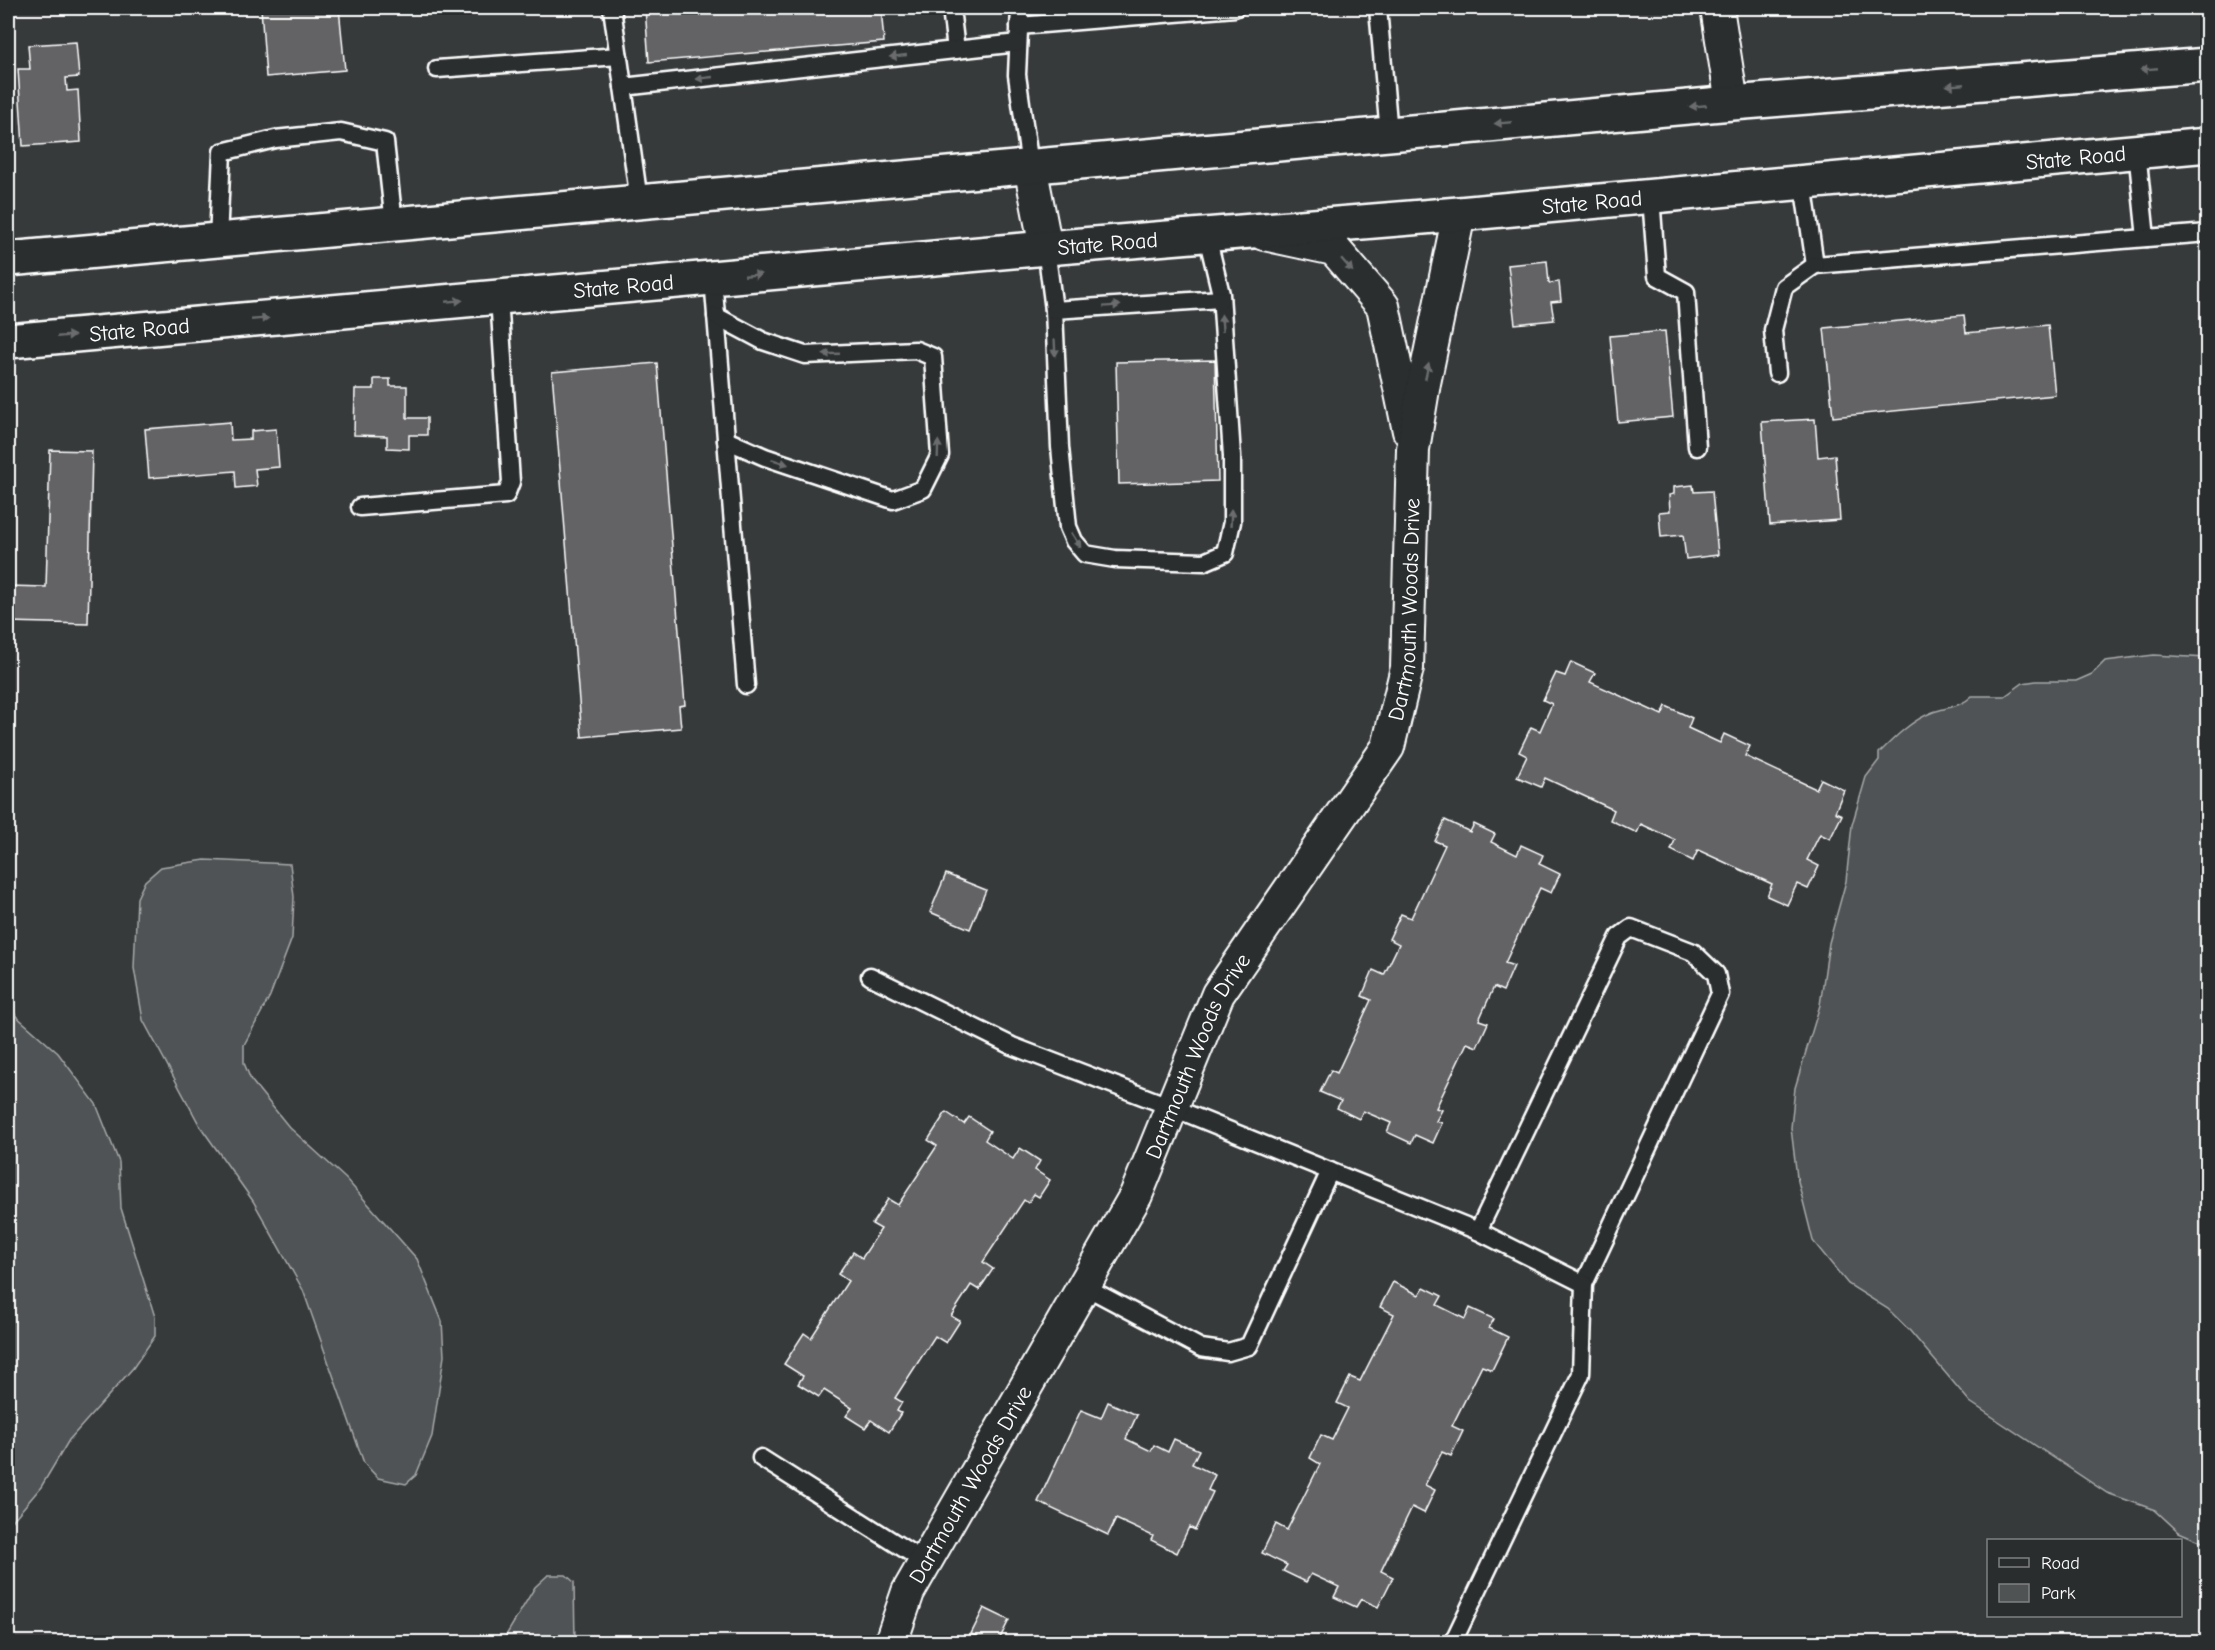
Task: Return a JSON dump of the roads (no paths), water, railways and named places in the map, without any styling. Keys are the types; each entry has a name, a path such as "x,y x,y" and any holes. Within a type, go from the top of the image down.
{"main road":[{"path":"8,259 1732,103 2208,65"},
{"name":"State Road","path":"8,341 1046,248 1652,197 2208,145"}],"street":[{"path":"1717,8 1732,103"},
{"path":"1030,166 1046,248"},
{"name":"Dartmouth Woods Drive","path":"891,1642 908,1592 1136,1195 1218,994 1388,747 1407,668 1413,449 1424,383 1459,214"},
{"name":"Dartmouth Woods Drive","path":"1256,232 1334,249 1383,306 1413,449"}],"lane":[{"path":"612,8 639,201"},
{"path":"951,8 956,50"},
{"path":"1020,8 1017,75 1030,166"},
{"path":"623,87 956,50 1018,34 1234,8"},
{"path":"1378,8 1389,134"},
{"path":"437,69 619,56"},
{"path":"218,240 222,152 275,139 341,132 385,142 394,224"},
{"path":"2137,151 2146,238"},
{"path":"1803,183 1815,264"},
{"path":"1652,197 1657,276 1686,292 1697,447"},
{"path":"1777,373 1773,330 1784,287 1815,264 2208,233"},
{"path":"1046,248 1054,310 1060,447 1068,527 1074,541 1085,554 1115,559 1204,562 1225,553 1232,522 1232,456 1221,299 1207,236"},
{"path":"713,278 746,685"},
{"path":"360,507 506,495 511,482 499,297"},
{"path":"1054,310 1221,299"},
{"path":"716,316 763,341 805,355 916,350 933,357 940,455 923,489 893,500 765,457 726,440"},
{"path":"1453,1642 1581,1374 1584,1284 1720,994 1716,974 1693,952 1631,927 1619,937 1478,1230"},
{"path":"870,976 1012,1046 1172,1107 1478,1230 1584,1284"},
{"path":"1084,1286 1201,1348 1228,1352 1248,1346 1330,1171"},
{"path":"760,1458 925,1562"}]}
